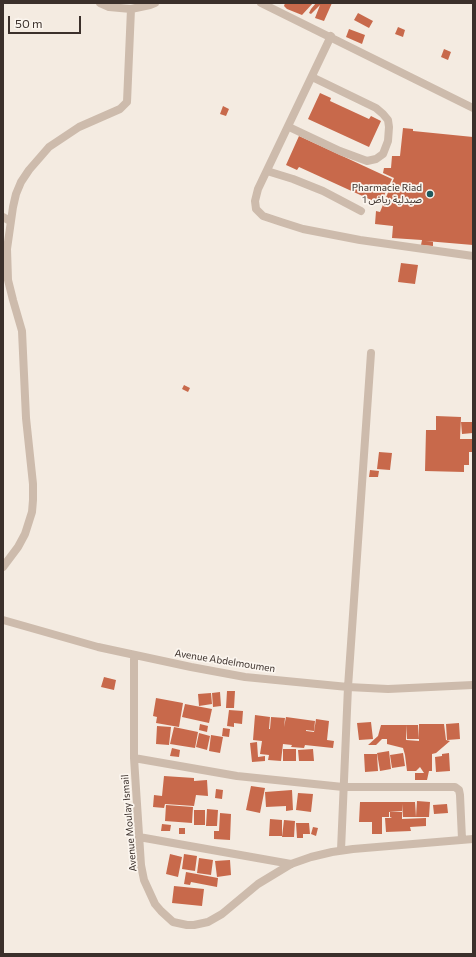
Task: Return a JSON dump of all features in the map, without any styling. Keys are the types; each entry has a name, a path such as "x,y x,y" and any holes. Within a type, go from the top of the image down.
{"street":[{"path":"100,3 109,7 130,9 155,3"},
{"path":"261,3 331,36 473,108"},
{"path":"3,567 18,548 26,534 31,517 33,500 33,484 26,418 22,331 12,300 8,280 7,219 21,182 40,156 74,130 116,111 127,102 130,9"},
{"path":"331,36 258,189 254,204 256,209 263,216 303,228 360,240 473,256"},
{"path":"288,127 340,151 367,161 376,159 383,154 388,141 389,127 388,120 383,114 376,108 312,78"},
{"path":"267,171 323,191 362,211"},
{"path":"341,850 348,687 371,353"},
{"name":"Avenue Abdelmoumen","path":"3,620 98,647 245,677 348,687 388,689 473,685"},
{"name":"Avenue Moulay Ismail","path":"134,655 134,758 141,865 144,880 150,894 161,911 173,922 187,926 201,924 216,918 252,888 291,864 311,857 341,850 473,839"},
{"path":"134,758 237,776 343,787 457,788 460,795 462,839"},
{"path":"139,837 291,864"}],"building":[{"path":"285,3 313,3 302,15 287,9 284,6"},
{"path":"316,3 332,3 324,21 315,18 320,5 311,14 309,13"},
{"path":"358,13 373,21 369,28 354,20"},
{"path":"398,27 405,30 403,37 395,34"},
{"path":"349,29 365,35 362,44 346,37"},
{"path":"444,49 451,52 448,60 441,57"},
{"path":"320,93 331,98 330,101 369,119 371,116 381,121 369,147 308,119"},
{"path":"223,106 229,109 226,116 220,114"},
{"name":"Pharmacie Riad 1 صيدلية رياض","path":"403,128 413,129 413,131 473,137 473,245 426,241 433,242 433,246 421,245 422,240 392,238 393,226 375,224 376,211 380,212 394,178 383,173 384,168 391,168 392,156 400,156"},
{"path":"299,136 392,179 380,204 299,167 297,170 286,165"},
{"path":"401,263 418,265 415,284 398,282"},
{"path":"184,385 190,388 188,392 182,389"},
{"path":"436,416 461,417 460,439 473,439 473,452 469,452 469,465 464,465 464,472 425,471 426,430 436,430"},
{"path":"461,422 473,422 473,433 462,434"},
{"path":"379,452 392,453 390,470 377,469"},
{"path":"370,470 379,471 378,477 369,477"},
{"path":"104,677 116,680 114,690 101,687"},
{"path":"227,691 235,691 234,708 226,708"},
{"path":"220,692 221,706 213,707 212,693"},
{"path":"211,693 212,704 199,706 198,694"},
{"path":"156,698 183,703 179,727 156,723 157,717 153,716"},
{"path":"185,704 212,709 209,723 182,717"},
{"path":"229,710 243,711 242,724 234,723 234,727 227,726"},
{"path":"255,715 270,717 269,729 271,717 285,718 284,727 286,717 315,721 314,731 306,730 314,732 316,719 329,721 327,740 334,741 333,748 305,745 304,748 291,747 292,745 283,744 281,761 268,760 269,755 260,754 262,741 253,740"},
{"path":"371,722 373,739 359,740 357,723"},
{"path":"459,723 460,739 447,740 446,724"},
{"path":"200,724 208,726 207,732 199,730"},
{"path":"419,724 444,724 446,740 450,741 436,753 432,754 432,771 429,771 427,780 415,780 415,773 424,773 420,767 416,771 407,771 403,748 387,744 387,739 382,739 376,745 368,745 378,736 381,725 406,725 406,740 419,741"},
{"path":"406,725 418,725 419,739 407,739"},
{"path":"157,726 171,727 169,745 156,744"},
{"path":"174,727 198,732 195,748 170,744"},
{"path":"223,728 230,729 229,737 222,736"},
{"path":"199,733 210,736 207,750 196,747"},
{"path":"211,735 223,737 220,753 209,751"},
{"path":"257,742 258,757 265,756 265,761 252,762 250,743"},
{"path":"172,748 180,750 179,757 170,756"},
{"path":"283,749 296,749 296,761 283,761"},
{"path":"313,749 314,761 299,761 298,750"},
{"path":"389,751 391,769 380,771 377,753"},
{"path":"403,753 405,766 392,768 390,755"},
{"path":"449,753 450,771 436,772 435,757"},
{"path":"364,754 377,754 378,771 365,772"},
{"path":"164,776 194,778 194,781 207,780 208,796 196,795 194,806 165,804 164,808 153,807 154,795 162,796"},
{"path":"251,786 265,788 260,813 246,810"},
{"path":"216,789 223,790 222,799 215,798"},
{"path":"292,790 293,810 286,811 286,806 266,807 265,792"},
{"path":"298,793 313,794 311,812 296,810"},
{"path":"417,801 430,802 429,817 416,817"},
{"path":"360,802 415,802 416,817 403,817 402,804 402,811 389,812 389,817 382,817 382,834 372,834 372,822 359,822"},
{"path":"447,804 448,813 434,814 433,805"},
{"path":"166,805 193,807 192,823 165,821"},
{"path":"207,809 218,810 217,826 206,826"},
{"path":"194,810 205,810 205,825 194,825"},
{"path":"390,812 402,812 402,819 426,818 426,826 410,827 411,831 386,832 385,818 392,818 390,817"},
{"path":"220,813 231,814 230,840 214,839 214,831 219,831"},
{"path":"270,819 282,820 282,836 269,836"},
{"path":"284,820 295,821 294,837 282,837"},
{"path":"296,823 309,823 310,834 303,834 303,838 297,838"},
{"path":"162,824 171,825 170,831 161,831"},
{"path":"313,827 318,828 316,836 311,834"},
{"path":"179,828 185,828 185,834 179,834"},
{"path":"170,854 182,857 178,877 166,874"},
{"path":"184,854 197,856 195,871 182,869"},
{"path":"199,858 213,860 211,875 197,873"},
{"path":"230,860 231,875 217,877 215,861"},
{"path":"186,872 218,878 217,887 191,882 190,885 184,884"},
{"path":"174,886 204,889 202,906 172,903"}],"place":[{"name":"Pharmacie Riad 1 صيدلية رياض","path":"430,194"}]}
